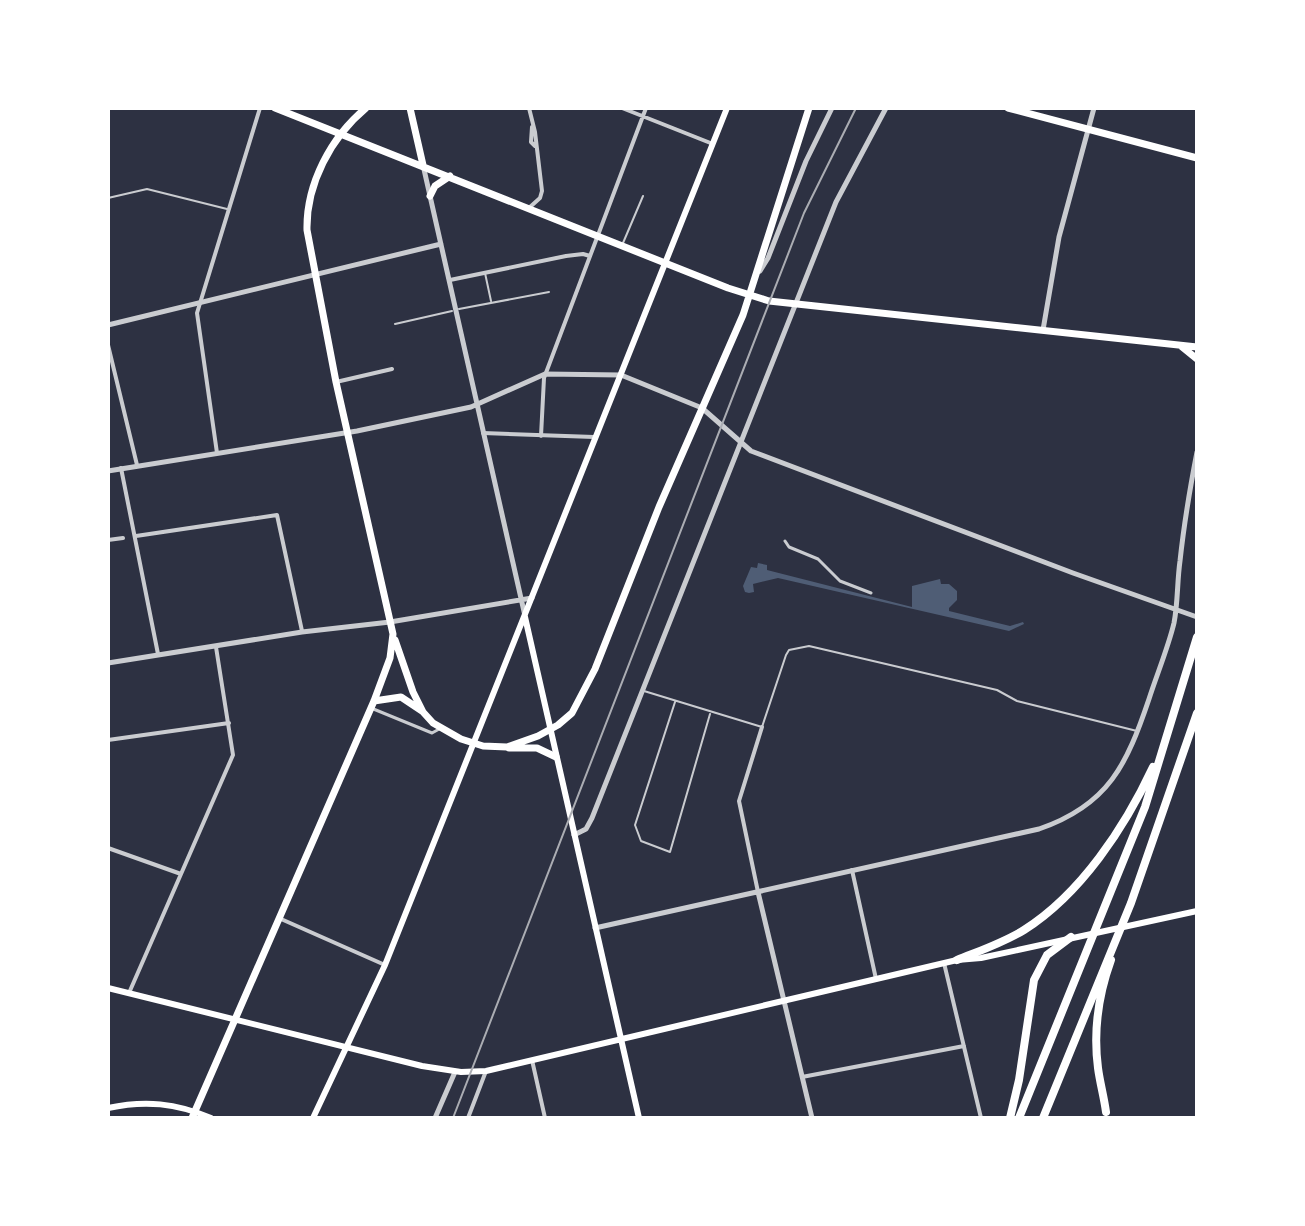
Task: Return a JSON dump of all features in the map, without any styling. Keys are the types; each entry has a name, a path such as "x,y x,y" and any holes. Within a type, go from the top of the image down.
{"highway":[{"path":"1019,1118 1126,855 1169,734 1197,637"},
{"path":"1107,1115 1097,1055 1097,1012 1103,984 1197,713"},
{"path":"957,960 1027,928 1072,889 1117,832 1169,734"},
{"path":"1043,1118 1131,903"},
{"path":"1010,1118 1034,980 1047,955 1071,937"}],"main road":[{"path":"275,108 750,295 794,304 1197,347"},
{"path":"366,108 342,133 318,174 308,207 307,230 336,382 390,622 413,692 423,712"},
{"path":"410,108 423,165"},
{"path":"313,1118 385,965 727,108"},
{"path":"507,747 550,729 572,713 587,688 659,507 730,348 757,276 809,108"},
{"path":"1008,108 1197,158"},
{"path":"430,196 435,186 450,176"},
{"path":"1179,345 1197,359"},
{"path":"525,617 639,1118"},
{"path":"193,1115 373,704 392,652 393,634"},
{"path":"373,704 401,697 441,728 473,743 519,750 537,748 556,757"},
{"path":"108,988 455,1072 486,1071 957,960 981,958 1197,911"},
{"path":"108,1108 148,1103 173,1105 193,1115 211,1118"}],"street":[{"path":"217,453 197,318 199,302 260,108"},
{"path":"529,108 532,127 529,132 535,146 542,191 530,207"},
{"path":"622,108 713,144"},
{"path":"541,436 545,374 646,108"},
{"path":"757,276 768,258 806,161 832,108"},
{"path":"574,835 589,825 836,202 886,108"},
{"path":"1043,330 1056,249 1094,108"},
{"path":"423,165 525,617"},
{"path":"108,325 441,244"},
{"path":"450,280 566,256 590,256"},
{"path":"108,345 137,465"},
{"path":"336,382 392,369"},
{"path":"108,471 347,433 477,404 545,374 621,375 702,408 751,451 1197,617"},
{"path":"483,433 597,437"},
{"path":"595,928 1039,829 1084,807 1114,778 1129,754 1168,641 1176,610 1185,517 1197,452"},
{"path":"121,468 159,656"},
{"path":"136,536 277,515 302,632"},
{"path":"108,540 123,538"},
{"path":"785,541 789,547 818,559 840,581 871,593"},
{"path":"108,663 533,598"},
{"path":"129,993 233,755 216,647"},
{"path":"373,704 432,733 441,728"},
{"path":"108,740 229,723"},
{"path":"762,727 739,801 812,1118"},
{"path":"108,848 181,874"},
{"path":"852,870 876,979"},
{"path":"279,918 385,965"},
{"path":"944,963 981,1118"},
{"path":"802,1077 964,1046"},
{"path":"532,1060 545,1118"},
{"path":"468,1118 486,1071"},
{"path":"435,1118 455,1072"}],"lane":[{"path":"108,198 147,189 228,210"},
{"path":"623,244 643,196"},
{"path":"485,273 491,303"},
{"path":"395,324 549,292"},
{"path":"642,690 762,727 786,655 789,650 803,645 997,690 1017,701 1138,731"},
{"path":"675,701 635,825 641,841 670,852 711,713"}],"water":[{"path":"758,563 767,565 767,570 912,607 912,586 940,579 941,584 949,584 957,591 957,600 949,611 1010,626 1024,624 1009,631 778,578 753,584 754,592 745,592 743,586 751,567 757,568"}],"railway":[{"path":"453,1118 804,213 856,108"}]}
